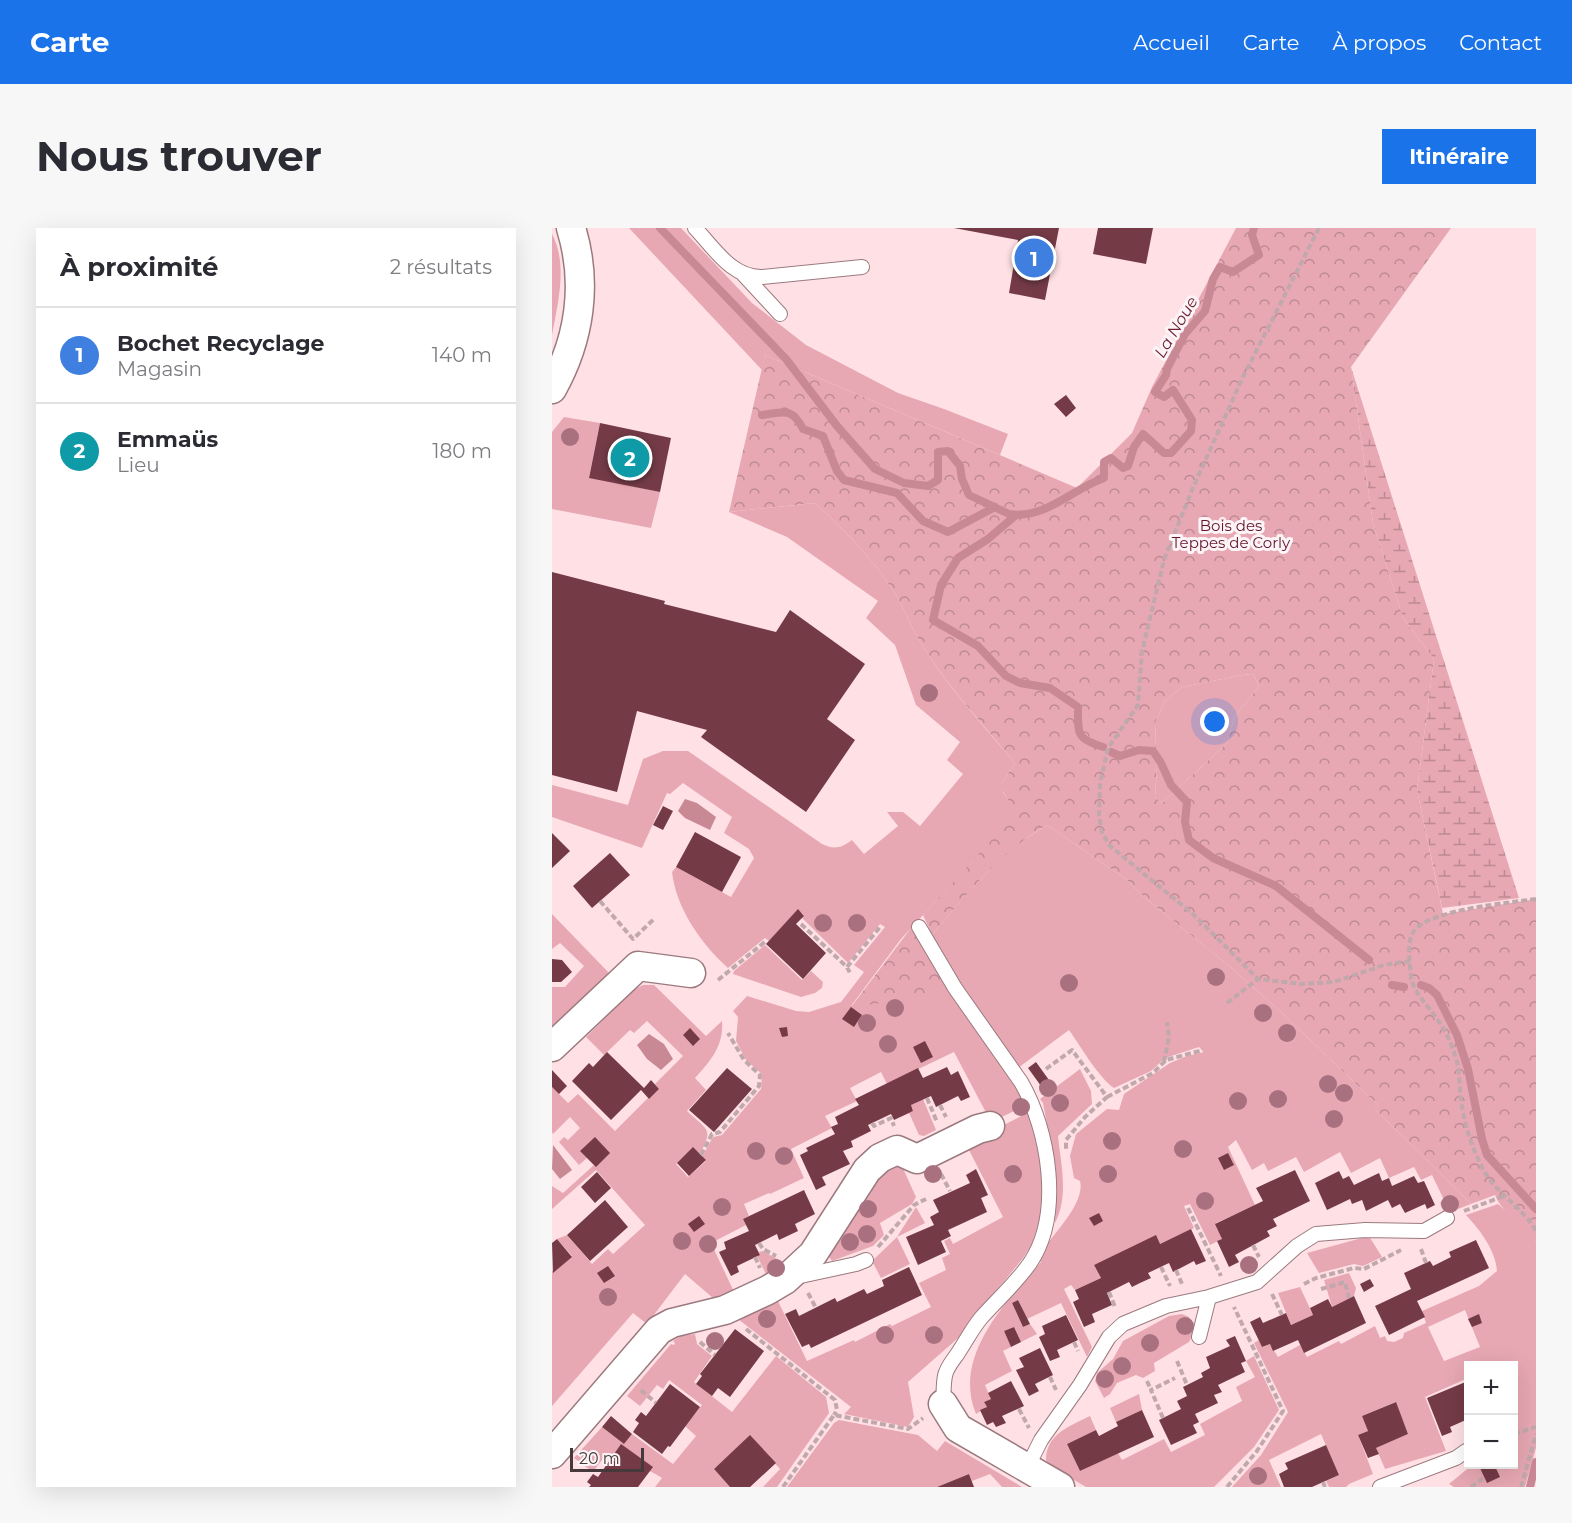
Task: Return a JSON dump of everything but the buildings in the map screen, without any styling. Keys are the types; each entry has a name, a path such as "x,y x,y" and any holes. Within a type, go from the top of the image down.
{"street":[{"path":"552,389 573,342 580,302 579,261 571,228"},
{"path":"552,1047 638,966 705,976"},
{"path":"552,1454 659,1330 672,1323 725,1310 785,1280 813,1254 867,1170 880,1158 897,1150 917,1159 978,1129 990,1126"},
{"path":"943,1404 958,1428 1060,1487"}],"lane":[{"path":"695,228 728,264 742,274 780,314"},
{"path":"742,274 749,277 762,277 862,267"},
{"path":"919,927 955,988 1025,1089 1038,1120 1047,1163 1047,1220 1039,1244 1030,1262 976,1325 945,1374 943,1404"},
{"path":"1027,1468 1041,1440 1080,1385 1109,1337 1123,1324 1166,1306 1209,1297 1257,1282 1297,1246 1316,1234 1365,1230 1424,1231 1447,1218"},
{"path":"785,1280 866,1260"},
{"path":"1199,1337 1209,1297"},
{"path":"1380,1487 1456,1458 1464,1452"}],"path":[{"path":"1319,228 1242,379 1192,490 1164,560 1142,651 1138,705 1108,748 1100,783 1099,815 1102,833 1110,846 1193,914 1258,979 1302,984 1334,982 1384,965 1410,961"},
{"path":"1536,899 1444,914 1414,931 1410,961 1416,991 1441,1024 1456,1058 1461,1103 1471,1144 1484,1171 1504,1196 1529,1218 1536,1231"},
{"path":"600,901 633,939 654,919"},
{"path":"801,924 847,967 851,975"},
{"path":"847,967 880,927"},
{"path":"705,976 766,941"},
{"path":"1227,1003 1258,979"},
{"path":"1164,1062 1169,1037 1167,1022"},
{"path":"701,1155 712,1134 720,1132 759,1086 760,1075 744,1060 728,1033"},
{"path":"1046,1069 1072,1050 1107,1097"},
{"path":"1067,1159 1066,1140 1085,1117 1107,1097 1153,1073 1164,1062 1172,1058 1203,1050"},
{"path":"1447,1218 1504,1196"},
{"path":"866,1260 914,1205 926,1199"},
{"path":"1188,1208 1283,1411 1257,1451 1227,1487"},
{"path":"1304,1284 1316,1278 1354,1268 1364,1269 1410,1246"},
{"path":"1321,1289 1345,1281 1349,1298"},
{"path":"725,1310 835,1400 837,1410 783,1487"},
{"path":"1178,1361 1187,1384"},
{"path":"1151,1390 1174,1378"},
{"path":"1147,1382 1163,1418"},
{"path":"834,1415 908,1429 943,1404"},
{"path":"1518,1433 1536,1427"},
{"path":"1521,1487 1536,1434"},
{"path":"1471,1487 1485,1477"}],"green space":[{"path":"629,228 681,228 752,303 806,345 898,393 1008,434 1000,455 765,355 762,370"},
{"name":"Bois des Teppes de Corly","path":"1236,228 1451,228 1351,367 1373,523 1403,618 1434,659 1417,790 1443,914 1536,899 1536,1242 1527,1229 1503,1208 1495,1195 1471,1204 1374,1108 1378,1105 1282,1013 1228,965 1144,897 1127,880 1047,825 999,861 971,889 932,935 923,915 1016,813 1001,788 1001,784 1015,763 941,673 919,640 898,598 876,567 815,503 729,512 765,355 1077,488 1132,433 1152,387","holes":["1253,674 1259,686 1234,718 1227,743 1162,803 1155,797 1157,768 1155,723 1165,701 1182,687 1243,675"]},
{"path":"552,234 560,258 561,271 552,335"},
{"path":"1351,367 1519,898 1442,908 1417,790 1434,659 1403,618 1373,523"},
{"path":"564,417 600,423 589,477 660,492 651,528 552,509 552,432"},
{"path":"815,503 876,567 898,598 919,640 941,673 1015,763 1001,784 1003,792 1017,813 901,939 851,1006 885,1002 946,984 1018,1088 1027,1105 991,1122 954,1052 887,1084 881,1072 850,1088 857,1101 825,1116 832,1128 791,1149 804,1178 744,1204 749,1216 743,1219 746,1225 711,1243 736,1296 713,1298 685,1274 647,1324 633,1313 552,1406 552,1271 572,1256 557,1239 567,1235 592,1264 608,1249 613,1254 645,1225 596,1170 552,1209 552,1186 563,1193 594,1165 587,1158 579,1165 559,1142 564,1137 568,1140 580,1128 570,1117 553,1134 552,1087 568,1103 578,1094 615,1131 659,1089 655,1084 683,1056 647,1021 634,1033 630,1030 604,1055 586,1037 635,989 643,985 654,985 706,1036 722,1021 719,1045 695,1078 706,1090 687,1111 704,1126 707,1134 700,1154 693,1148 676,1164 688,1177 706,1161 702,1157 713,1137 722,1135 761,1089 762,1074 746,1060 736,1041 738,1017 733,1011 747,996 796,1011 809,1012 841,1002 864,972 854,965 885,927 880,924 848,963 802,918 804,915 798,910 769,941 765,938 728,968 699,937 684,912 674,885 672,872 676,867 731,897 754,858 749,849 724,833 732,817 683,783 670,794 667,793 642,848 552,817 552,785 628,805 643,759 663,751 688,751 822,844 838,847 852,840 864,854 898,826 887,812 903,812 920,826 963,774 947,760 960,742 916,705 895,645 866,618 878,601 787,537 729,512"},
{"path":"1253,674 1259,686 1234,718 1227,743 1162,803 1155,797 1157,768 1155,723 1165,701 1182,687"},
{"path":"1047,825 1127,880 1144,897 1228,965 1282,1013 1378,1105 1375,1109 1471,1204 1445,1214 1440,1203 1444,1200 1432,1175 1421,1180 1414,1167 1389,1178 1380,1158 1351,1173 1340,1152 1304,1172 1296,1157 1268,1171 1264,1163 1252,1170 1236,1140 1228,1147 1255,1205 1216,1223 1222,1239 1210,1245 1190,1204 1184,1206 1194,1228 1160,1244 1094,1265 1101,1278 1075,1290 1071,1285 1064,1289 1092,1347 1087,1357 1061,1303 1027,1319 1018,1300 1012,1303 1023,1327 1030,1324 1037,1334 1021,1342 1014,1327 1004,1331 1011,1347 1003,1351 1012,1371 985,1385 991,1399 984,1402 987,1407 976,1414 970,1392 971,1371 986,1331 1013,1294 1041,1262 1038,1257 1078,1200 1080,1181 1074,1178 1070,1156 1076,1134 1107,1109 1119,1110 1124,1094 1170,1063 1204,1052 1199,1047 1165,1058 1151,1071 1114,1088 1096,1070 1069,1030 1018,1068 968,999 932,935 967,893 1010,849"},
{"path":"552,914 610,974 552,1030 552,987 565,987 584,966 560,943 552,949"},
{"path":"911,928 946,984 927,997 851,1007"},
{"path":"765,945 802,980 811,971 823,982 822,988 815,993 801,997 733,974"},
{"path":"1080,1069 1091,1091 1092,1104 1058,1136 1063,1191 1055,1223 1051,1148 1043,1103 1040,1099"},
{"path":"923,1099 936,1130 924,1136 919,1135 909,1113 913,1111 911,1105"},
{"path":"1029,1112 1043,1169 1041,1214 1032,1244 957,1339 908,1382 914,1417 908,1427 844,1414 851,1407 738,1319 776,1297 807,1361 854,1340 855,1342 890,1324 892,1326 931,1307 919,1283 946,1270 942,1258 950,1254 944,1241 950,1238 953,1244 1003,1217 968,1148 994,1130"},
{"path":"901,1164 916,1197 912,1204 880,1223 884,1235 873,1246 832,1261 828,1255 872,1191 870,1183 877,1172"},
{"path":"1498,1204 1531,1231 1536,1242 1536,1448 1525,1487 1454,1487 1449,1484 1467,1469 1518,1469 1518,1361 1464,1361 1464,1380 1425,1397 1446,1451 1385,1469 1376,1448 1408,1434 1395,1402 1362,1416 1368,1431 1358,1435 1373,1474 1346,1487 1329,1487 1326,1481 1339,1475 1321,1434 1269,1460 1281,1487 1232,1487 1261,1455 1288,1412 1254,1343 1259,1340 1262,1347 1270,1344 1278,1357 1300,1345 1307,1357 1339,1341 1341,1344 1375,1326 1380,1338 1385,1336 1387,1341 1394,1342 1403,1338 1404,1333 1426,1323 1422,1311 1479,1286 1497,1271 1494,1256 1482,1234 1466,1215","holes":["1465,1310 1480,1347 1444,1361 1428,1327"]},
{"path":"916,1207 925,1223 897,1237"},
{"path":"1369,1236 1382,1257 1363,1266 1354,1264 1319,1273 1307,1253"},
{"path":"897,1237 910,1264 881,1278 872,1261"},
{"path":"763,1251 786,1264 768,1278 757,1256"},
{"path":"1349,1273 1356,1288 1354,1296 1332,1307 1324,1280"},
{"path":"1300,1287 1313,1315 1291,1325 1278,1293"},
{"path":"1182,1314 1189,1317 1195,1330 1189,1342 1154,1363 1155,1371 1143,1378 1136,1375 1117,1383 1110,1394 1104,1398 1095,1381 1097,1373 1113,1359 1123,1341 1169,1316"},
{"path":"695,1334 697,1344 712,1356 694,1382 732,1412 776,1356 826,1397 829,1413 777,1487 763,1487 780,1469 750,1436 714,1469 730,1487 655,1487 662,1478 607,1453 593,1472 574,1458 602,1427 624,1444 632,1434 673,1464 696,1436 685,1426 702,1405 669,1380 663,1389 657,1385 640,1406 627,1396 671,1344 674,1345 673,1341 681,1336"},
{"path":"1254,1356 1279,1410 1254,1447 1214,1487 1086,1487 1050,1466 1046,1460 1050,1444 1060,1432 1090,1416 1096,1430 1067,1444 1080,1471 1118,1453 1122,1460 1164,1439 1171,1452 1205,1435 1200,1424 1242,1401 1236,1387 1255,1377 1246,1361"},
{"path":"1139,1394 1142,1410 1116,1422 1110,1408"},
{"path":"839,1420 918,1435 937,1451 945,1441 1022,1487 1002,1487 990,1474 972,1481 969,1474 937,1487 787,1487 834,1423"}],"shaded area":[{"path":"685,799 697,803 716,817 710,830 685,818 678,811"},
{"path":"649,1034 664,1044 673,1059 661,1070 647,1059 637,1045"},
{"path":"553,1145 572,1170 560,1179 552,1169"}],"waterway":[{"name":"La Noue","path":"660,228 786,359 837,426 875,469 904,483 928,486 938,480 938,452 948,451 960,466 962,479 969,495 1009,514 1022,515 1046,508 1104,478 1104,462 1111,458 1123,468 1128,466 1134,447 1143,434 1164,453 1171,453 1191,431 1192,420 1173,390 1164,397 1155,392 1166,375 1185,334 1205,311 1213,279 1220,267 1233,272 1259,255 1252,235 1254,228"},
{"path":"762,415 782,412 791,414 803,429 823,436 837,471 844,480 897,493 923,521 948,532 995,507"},
{"path":"1016,515 988,539 958,558 941,585 933,620 978,646 1006,676 1020,683 1050,688 1078,707 1080,734 1088,741 1103,747"},
{"path":"1111,752 1120,756 1139,750 1153,751 1171,785 1187,802 1185,822 1189,840 1213,858 1276,886 1369,960"},
{"path":"1392,985 1404,987"},
{"path":"1421,985 1437,995 1457,1035 1468,1069 1487,1155 1536,1209"},
{"path":"1530,1487 1536,1462"}],"place":[{"name":"Bochet Recyclage","path":"1034,258"},
{"name":"Emmaüs","path":"630,458"}]}
